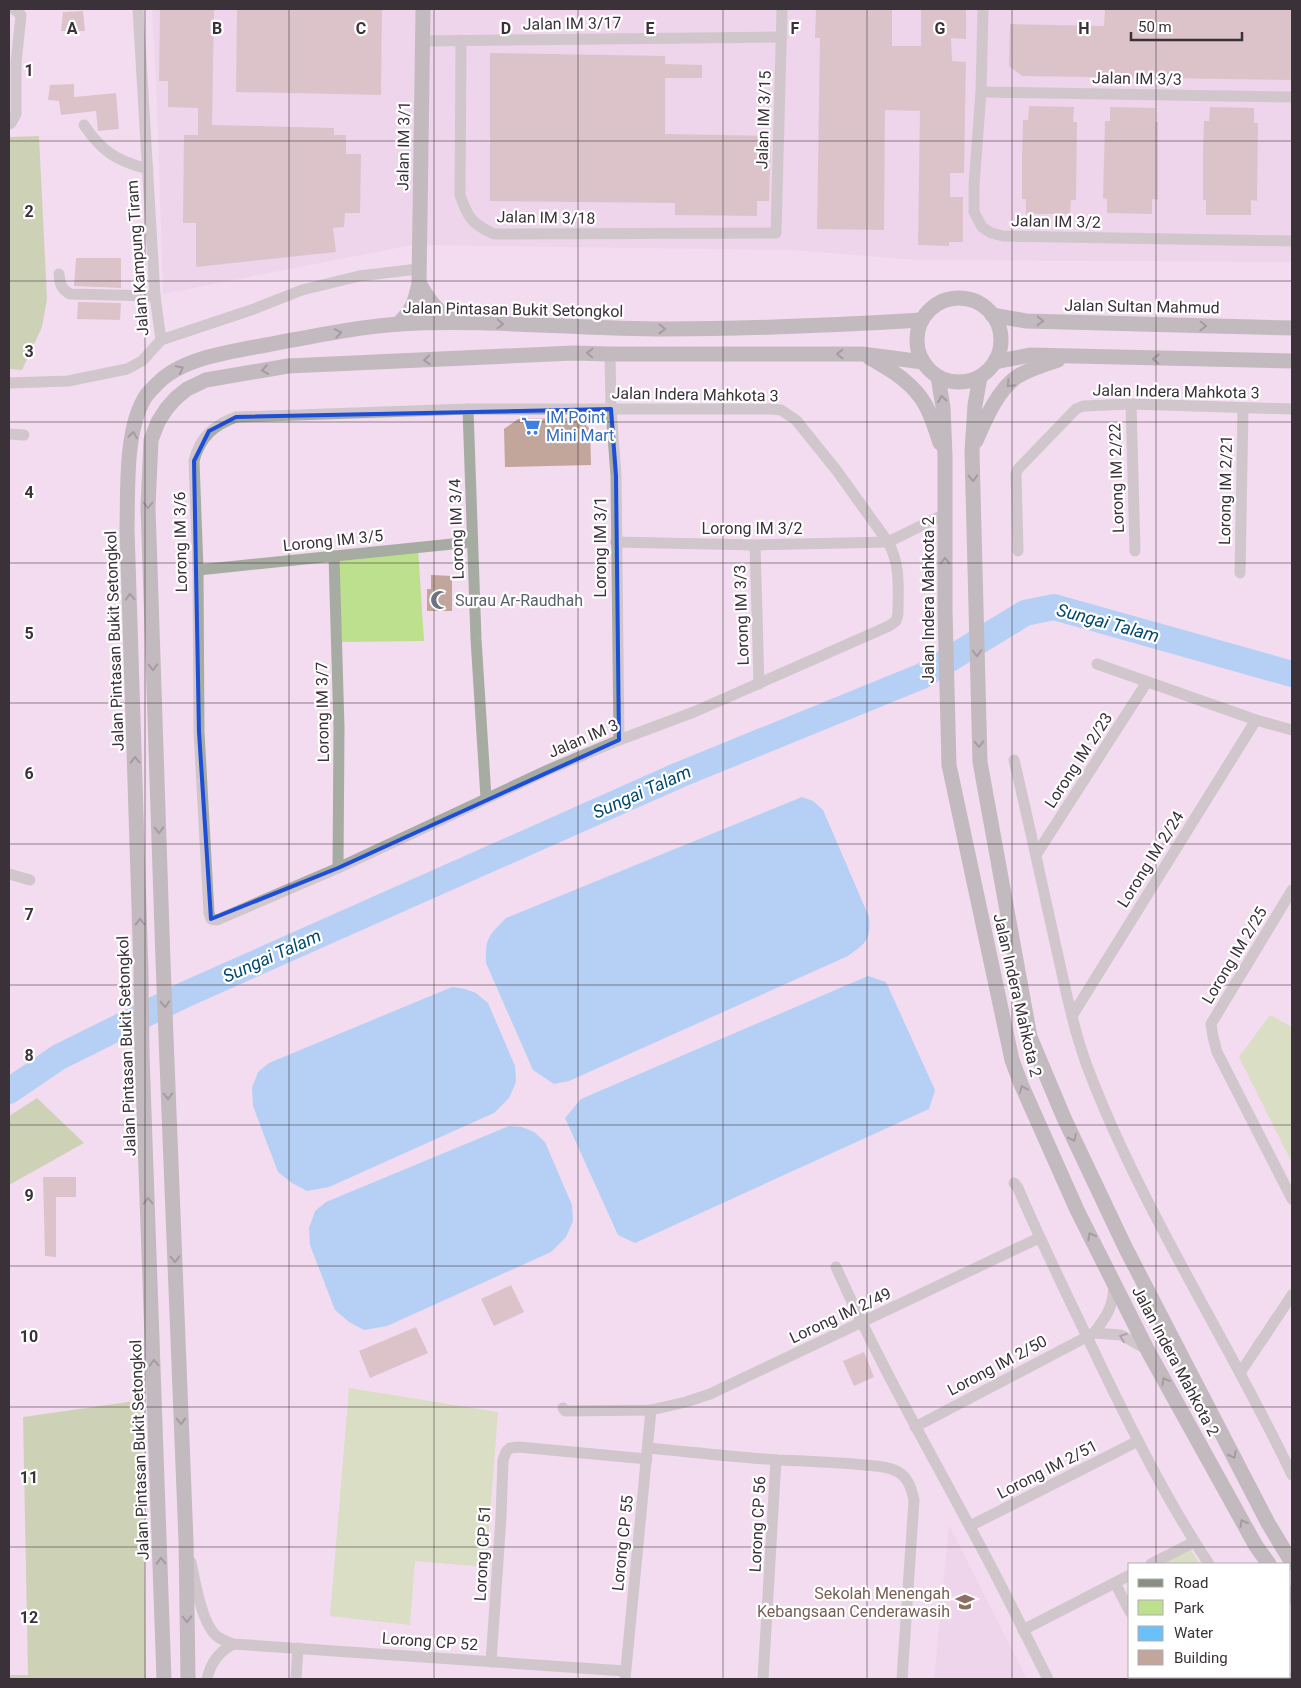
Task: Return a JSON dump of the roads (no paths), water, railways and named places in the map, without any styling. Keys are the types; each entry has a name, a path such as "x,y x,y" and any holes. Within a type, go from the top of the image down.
{"main road":[{"name":"Jalan IM 3/1","path":"398,324 410,312 416,302 419,276 423,9"},
{"path":"419,276 430,302 437,310 456,322"},
{"path":"956,298 970,300 982,306 992,315 998,326 1001,338 1000,350 995,362 980,377 966,382 952,382 938,377 923,362 918,348 918,334 922,320 931,309 943,302 956,298"},
{"name":"Jalan Sultan Mahmud","path":"992,315 1026,321 1292,328"},
{"name":"Jalan Pintasan Bukit Setongkol","path":"164,1679 142,1056 128,530 129,457 135,419 144,399 160,380 181,368 210,356 365,328 398,324 456,322 665,329 852,324 922,320"},
{"path":"188,1679 186,1541 163,961 148,507 151,440 158,422 167,408 187,389 206,380 288,366 573,352 610,354 862,354 923,362"},
{"path":"862,354 888,368 907,382 914,390 926,405 945,456"},
{"path":"995,362 1030,355 1292,361"},
{"path":"972,452 982,426 997,398 1017,377 1043,364 1070,357"},
{"name":"Jalan Indera Mahkota 2","path":"938,377 943,407 945,456 946,696 949,765 1012,1060 1024,1093 1077,1210 1148,1351 1256,1546 1268,1563"},
{"name":"Jalan Indera Mahkota 2","path":"980,377 974,405 972,452 980,762 1030,1037 1064,1118 1125,1247 1268,1524 1292,1562"}],"street":[{"path":"10,124 16,114 16,63 21,15 14,9"},
{"name":"Jalan Kampung Tiram","path":"9,383 68,381 127,369 142,361 161,340 156,296 138,9"},
{"name":"Jalan IM 3/15","path":"776,233 782,9"},
{"name":"Jalan IM 3/2","path":"983,9 981,92 974,185 974,212 982,227 991,233 1017,237 1292,241"},
{"name":"Jalan IM 3/17","path":"423,41 782,37"},
{"name":"Jalan IM 3/18","path":"461,40 460,195 466,213 478,227 494,234 776,233"},
{"name":"Jalan IM 3/3","path":"981,92 1292,97"},
{"path":"84,125 93,139 115,159 148,169"},
{"path":"59,274 60,285 70,294 156,296"},
{"path":"161,340 254,309 302,290 359,276 419,276"},
{"name":"Lorong IM 3/1","path":"610,354 611,408 616,476 619,740"},
{"name":"Jalan Indera Mahkota 3","path":"1018,551 1016,474 1018,469 1076,409 1083,406 1130,404 1292,409"},
{"name":"Lorong IM 2/22","path":"1130,404 1135,551"},
{"name":"Lorong IM 2/21","path":"1240,573 1243,408"},
{"name":"Jalan Indera Mahkota 3","path":"468,409 781,410 796,420 888,542"},
{"name":"Lorong IM 3/4","path":"468,409 476,639 486,798"},
{"name":"Lorong IM 3/6","path":"211,919 209,913 199,732 198,570 194,460 197,448 209,430 224,421 236,417 468,409"},
{"path":"9,434 24,435"},
{"path":"888,542 945,514"},
{"name":"Lorong IM 3/5","path":"198,570 472,542"},
{"name":"Lorong IM 3/2","path":"616,542 755,545 888,542"},
{"name":"Jalan IM 3","path":"211,919 217,920 338,868 486,798 619,740 694,712 826,652 889,626 896,621 898,614 897,562 888,542"},
{"name":"Lorong IM 3/3","path":"755,545 759,684"},
{"name":"Lorong IM 3/7","path":"334,556 339,728 338,868"},
{"path":"1097,664 1256,720 1292,730"},
{"name":"Lorong IM 2/23","path":"1036,855 1147,682"},
{"name":"Lorong IM 2/24","path":"1072,1016 1256,720"},
{"path":"1014,760 1072,1016 1086,1063 1108,1120 1270,1428 1292,1475"},
{"path":"9,874 30,880"},
{"name":"Lorong IM 2/25","path":"1292,890 1211,1024 1212,1037 1217,1052 1292,1199"},
{"path":"1014,1183 1018,1188 1039,1238 1090,1334 1138,1441 1166,1494 1208,1563"},
{"name":"Lorong IM 2/49","path":"563,1408 565,1411 651,1410 710,1394 1039,1238"},
{"path":"836,1267 861,1323 915,1427 970,1526 1048,1679"},
{"path":"1090,1334 1110,1311 1114,1298 1114,1282"},
{"path":"1240,1374 1292,1295"},
{"path":"1090,1334 1121,1335 1148,1351"},
{"name":"Lorong IM 2/50","path":"915,1427 1090,1334"},
{"name":"Lorong CP 55","path":"625,1675 651,1410"},
{"name":"Lorong IM 2/51","path":"970,1526 1138,1441"},
{"name":"Lorong CP 51","path":"491,1662 500,1526 502,1460 506,1452 510,1448 530,1447 647,1454"},
{"path":"647,1454 835,1462 892,1469 900,1473 912,1488 914,1500 902,1679"},
{"name":"Lorong CP 56","path":"763,1679 776,1460"},
{"path":"186,1541 198,1600 210,1628 217,1637 233,1644"},
{"path":"1153,1563 1194,1542"},
{"path":"1023,1630 1128,1576"},
{"path":"1115,1583 1128,1608"},
{"path":"207,1679 212,1662 217,1655 233,1644"},
{"name":"Lorong CP 52","path":"233,1644 491,1662 625,1675"},
{"path":"296,1679 298,1648"}],"water":[{"path":"802,797 813,801 823,810 869,917 869,931 866,941 848,956 569,1081 554,1084 533,1070 486,963 487,942 506,918"},
{"path":"868,976 886,982 935,1090 929,1109 635,1243 618,1235 565,1118 581,1099"},
{"path":"452,987 476,993 488,1003 515,1066 516,1082 509,1098 494,1113 329,1187 307,1191 292,1183 278,1172 253,1106 252,1088 258,1072 269,1063"},
{"path":"509,1126 522,1127 534,1132 545,1142 572,1205 573,1221 566,1237 551,1252 387,1326 364,1330 349,1322 335,1310 310,1245 309,1228 315,1211 326,1202"}],"waterway":[{"name":"Sungai Talam","path":"9,1091 59,1057 186,994 679,775 922,676 1025,613 1054,607 1292,674"}],"place":[{"name":"IM Point Mini Mart","path":"531,426"},
{"name":"Surau Ar-Raudhah","path":"440,600"},
{"name":"Sekolah Menengah Kebangsaan Cenderawasih","path":"965,1602"}]}
